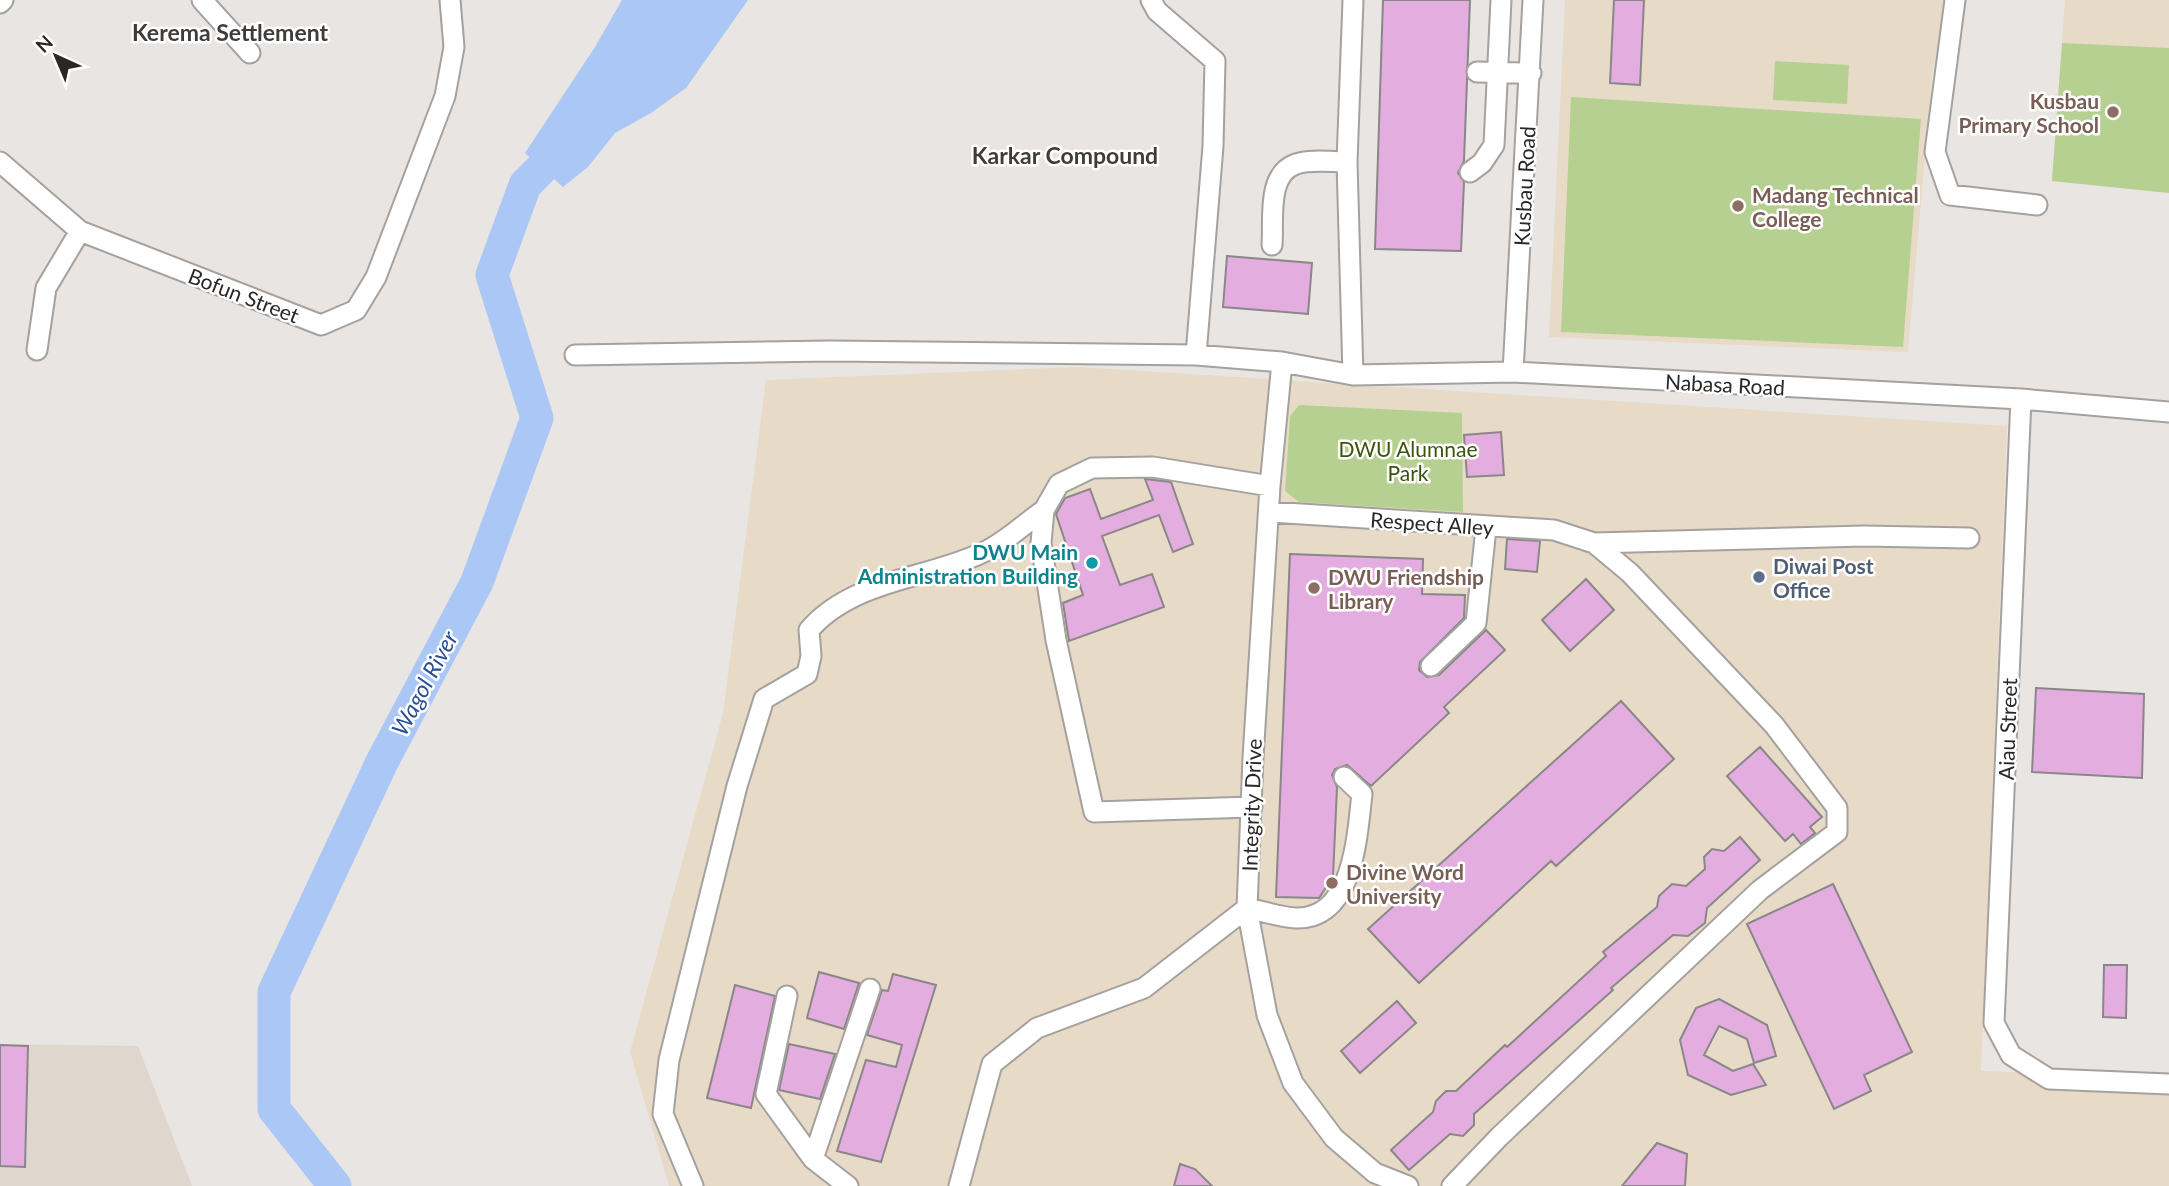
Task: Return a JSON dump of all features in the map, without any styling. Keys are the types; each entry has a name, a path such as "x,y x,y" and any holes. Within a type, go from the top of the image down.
{"street":[{"path":"202,0 250,53"},
{"name":"Bofun Street","path":"0,162 80,231 321,325 356,310 376,277 445,96 454,47 450,0"},
{"path":"1151,0 1157,11 1215,61 1213,146 1196,355"},
{"path":"1353,0 1347,162 1353,375"},
{"path":"1470,172 1482,163 1494,145 1501,0"},
{"name":"Kusbau Road","path":"1513,372 1533,0"},
{"path":"1955,0 1935,152 1950,195 2037,205"},
{"path":"1477,72 1531,73"},
{"path":"1272,245 1276,183 1284,173 1296,164 1347,162"},
{"path":"37,350 46,288 80,231"},
{"name":"Nabasa Road","path":"575,355 831,351 1196,355 1282,362 1353,375 1513,372 2021,399 2169,412"},
{"name":"Integrity Drive","path":"1282,362 1270,486 1253,758 1247,908 1267,1015 1293,1083 1334,1138 1375,1173 1408,1186"},
{"name":"Aiau Street","path":"2021,399 1994,1023 2011,1055 2049,1079 2169,1084"},
{"path":"694,1186 663,1114 669,1060 737,786 764,699 807,674 811,656 809,630 820,617 884,583 943,569 988,550 1044,510 1059,484 1092,468 1153,467 1270,486"},
{"path":"1044,510 1041,543 1056,640 1094,813 1252,807"},
{"name":"Respect Alley","path":"1269,512 1486,528 1554,530 1594,543"},
{"path":"1431,666 1476,623 1486,528"},
{"path":"1594,543 1864,536 1969,538"},
{"path":"1451,1186 1499,1137 1760,890 1838,832 1838,808 1774,725 1630,573 1594,543"},
{"path":"959,1186 992,1064 1037,1028 1144,988 1247,908 1296,918 1314,915 1334,903 1353,862 1362,794 1344,776"},
{"path":"813,1159 870,989"},
{"path":"787,996 766,1094 813,1159 848,1186"}],"shaded area":[{"name":"Madang Technical College","path":"1565,0 1946,0 1932,75 1908,352 1549,337"},
{"name":"Kusbau Primary School","path":"2065,0 2169,0 2169,193 2052,181"},
{"name":"Divine Word University","path":"1078,367 2007,426 1981,1071 2169,1077 2169,1186 669,1186 630,1052 723,713 766,380"},
{"path":"0,1044 138,1046 192,1186 0,1186"}],"green space":[{"name":"Kusbau Primary School","path":"2062,43 2169,48 2169,193 2052,181"},
{"path":"1775,61 1849,65 1847,104 1773,100"},
{"name":"Madang Technical College","path":"1571,97 1921,119 1903,347 1561,332"},
{"name":"DWU Alumnae Park","path":"1299,405 1462,413 1463,512 1299,502 1285,491 1290,416"}],"water":[{"path":"622,0 748,0 686,88 651,113 615,133 588,167 563,187 525,153 595,47"}],"building":[{"path":"1383,0 1470,0 1464,161 1458,173 1464,182 1461,251 1375,249"},
{"path":"1614,0 1644,0 1640,85 1610,83"},
{"path":"1227,256 1312,263 1308,314 1223,307"},
{"path":"1501,432 1504,475 1467,477 1464,435"},
{"name":"DWU Main Administration Building","path":"1145,479 1171,482 1193,544 1173,552 1159,515 1102,536 1120,585 1152,574 1164,607 1069,641 1063,603 1083,595 1056,514 1065,498 1090,489 1101,519 1153,500"},
{"path":"1507,539 1540,541 1537,572 1505,569"},
{"path":"1290,554 1423,559 1422,594 1465,595 1464,618 1420,662 1419,670 1427,677 1439,675 1486,630 1505,650 1444,707 1449,713 1371,786 1347,765 1335,769 1332,775 1337,787 1333,877 1319,898 1276,897"},
{"path":"1586,579 1614,610 1570,651 1542,620"},
{"path":"2036,688 2144,694 2142,778 2032,772"},
{"path":"1621,701 1674,759 1556,866 1551,861 1419,983 1368,929"},
{"path":"1760,747 1822,817 1810,827 1815,833 1801,844 1793,834 1785,841 1727,776"},
{"path":"1740,837 1760,860 1707,908 1705,923 1688,936 1673,935 1474,1114 1474,1125 1463,1136 1450,1134 1409,1170 1391,1150 1433,1112 1436,1101 1446,1091 1456,1091 1606,956 1603,952 1657,907 1659,896 1672,884 1686,886 1705,869 1704,857 1712,849 1724,851"},
{"path":"1833,884 1912,1052 1864,1075 1871,1091 1834,1109 1747,924"},
{"path":"2104,965 2127,965 2126,1018 2103,1017"},
{"path":"819,972 859,983 844,1029 807,1018"},
{"path":"893,974 936,985 881,1162 837,1151 866,1060 896,1067 902,1045 867,1035 882,990 888,991"},
{"path":"735,985 775,996 751,1108 707,1098"},
{"path":"1719,999 1767,1025 1776,1056 1754,1063 1747,1039 1719,1026 1704,1055 1733,1071 1753,1064 1766,1085 1731,1095 1688,1075 1680,1040 1696,1008"},
{"path":"1397,1001 1416,1023 1360,1073 1341,1051"},
{"path":"789,1044 835,1054 820,1099 779,1090"},
{"path":"0,1045 28,1046 25,1167 0,1166"},
{"path":"1657,1143 1687,1154 1685,1186 1622,1186"},
{"path":"1180,1164 1195,1169 1212,1186 1174,1186"}],"waterway":[{"name":"Wagol River","path":"335,1186 274,1109 274,992 382,762 477,582 537,418 492,275 525,185 541,169"}],"place":[{"name":"Kusbau Primary School","path":"2113,112"},
{"name":"Madang Technical College","path":"1738,206"},
{"name":"DWU Main Administration Building","path":"1092,563"},
{"name":"Diwai Post Office","path":"1759,577"},
{"name":"DWU Friendship Library","path":"1314,588"},
{"name":"Divine Word University","path":"1332,883"}],"district":[{"name":"Kerema Settlement","path":"230,32"},
{"name":"Karkar Compound","path":"1065,155"}]}
